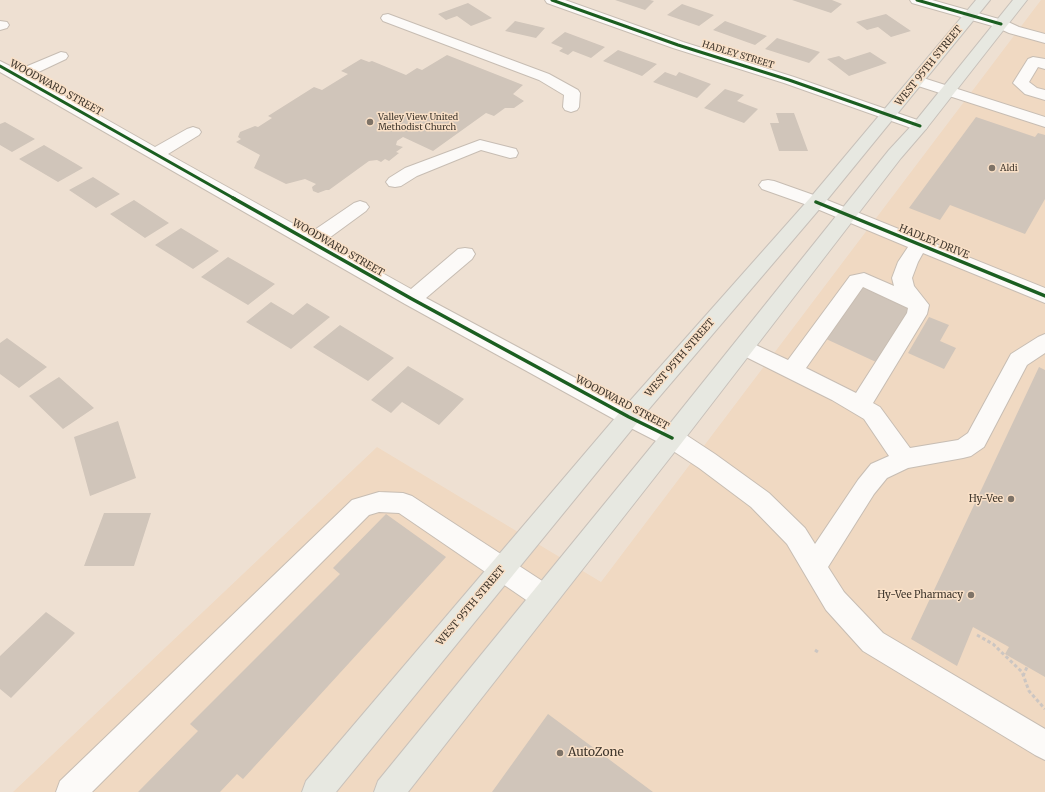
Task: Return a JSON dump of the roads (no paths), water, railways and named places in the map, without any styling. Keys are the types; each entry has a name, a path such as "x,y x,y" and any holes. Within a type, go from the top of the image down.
{"main road":[{"name":"WEST 95TH STREET","path":"317,792 629,417 816,202 983,0"},
{"path":"389,792 672,438 895,154 920,126 1020,0"}],"street":[{"name":"HADLEY STREET","path":"552,0 678,45 782,77 920,126"},
{"path":"917,0 1001,24 1014,30 1045,39"},
{"path":"388,18 544,77 572,93 571,107"},
{"path":"18,76 61,56"},
{"path":"1045,64 1033,62 1021,83 1031,91 1045,95"},
{"name":"WOODWARD STREET","path":"0,66 412,299 629,417 672,438 707,461 760,500 796,536 834,601 873,642 1045,745"},
{"path":"916,81 1045,122"},
{"path":"155,154 193,132"},
{"path":"395,182 411,172 480,145 510,153"},
{"name":"HADLEY DRIVE","path":"768,185 816,202 1045,296"},
{"path":"312,242 360,207"},
{"path":"919,244 908,262 902,278 905,288 919,305"},
{"path":"412,299 465,254"},
{"path":"792,371 857,281 864,280 919,305"},
{"path":"860,406 917,314 919,305"},
{"path":"814,567 878,471 904,459 963,450 976,440 1019,360 1045,342"},
{"path":"743,347 840,394 872,413 904,459"},
{"path":"71,792 362,507 379,502 403,503 544,597"}],"place":[{"name":"Valley View United Methodist Church","path":"370,122"},
{"name":"Aldi","path":"992,168"},
{"name":"Hy-Vee","path":"1011,499"},
{"name":"Hy-Vee Pharmacy","path":"971,595"},
{"name":"AutoZone","path":"560,753"}]}
